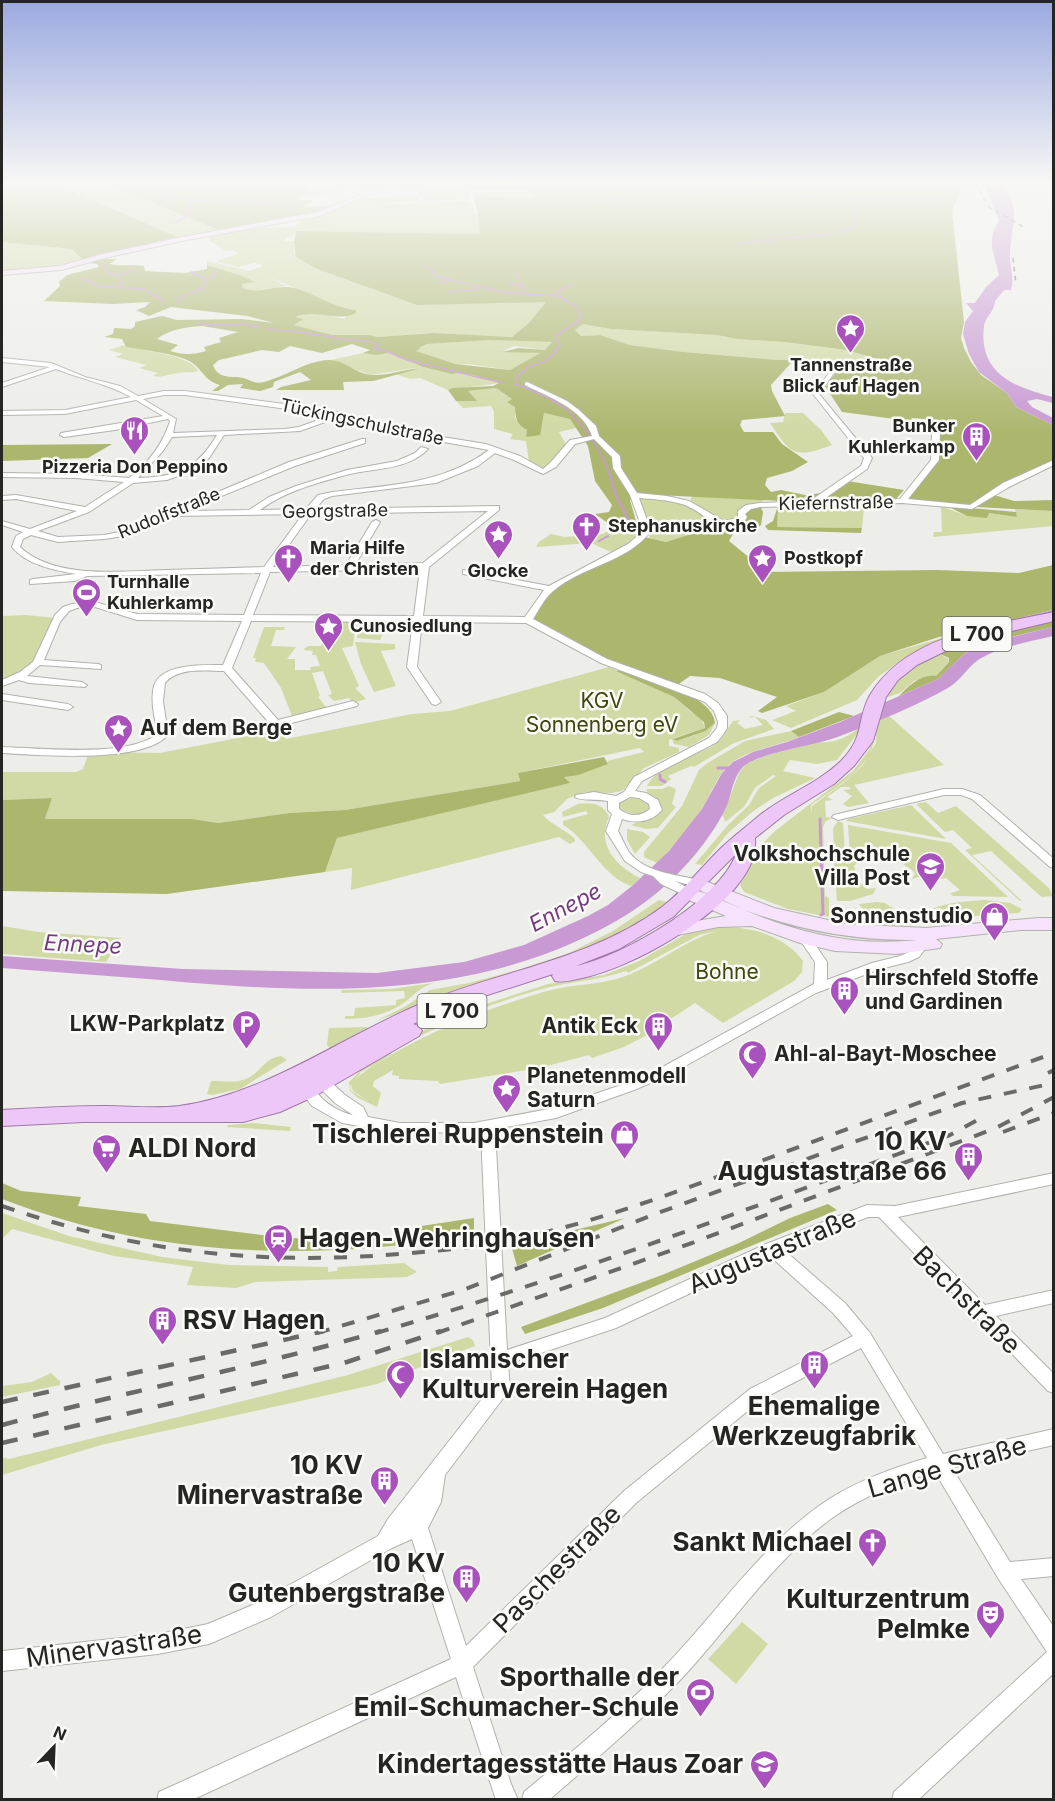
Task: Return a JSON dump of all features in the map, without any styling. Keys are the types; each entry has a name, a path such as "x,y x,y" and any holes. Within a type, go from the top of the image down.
{"main road":[{"name":"L 700","path":"2,1118 182,1113 243,1114 272,1106 312,1081 445,1015 509,991 600,967 633,954 673,930 704,893 722,858 772,815 820,786 845,766 862,744 868,731 873,707 882,690 895,675 944,645 978,634 1053,616"},
{"name":"L 700","path":"312,1081 364,1039 433,1007 564,964 605,948 704,893"}],"street":[{"path":"2,273 69,266"},
{"path":"2,360 39,362 57,366 83,378 118,387 174,420 157,454 129,481 86,510 18,540 16,547 20,552 48,564 85,573 425,566 412,667 436,702"},
{"path":"2,385 57,366"},
{"path":"813,503 864,467 868,458 816,394 836,366"},
{"path":"527,384 565,402 577,411 593,428 594,437 616,456 617,468 634,495 647,531 644,537 550,589 528,620"},
{"name":"Tückingschulstraße","path":"2,413 65,412 168,392 180,392 293,406 338,415 404,433 483,446 546,472 573,442 594,437"},
{"path":"168,435 266,434 300,429 338,415"},
{"path":"63,435 115,429 170,417"},
{"path":"902,501 935,460 936,430 939,427"},
{"path":"2,475 37,474 129,481 165,478 194,468 203,461 222,435"},
{"name":"Rudolfstraße","path":"2,523 35,531 58,540 104,537 137,530 292,464 362,441"},
{"path":"251,513 322,479 398,462 418,455 424,449"},
{"path":"227,668 267,569 308,512 326,495 443,478 475,464 494,450"},
{"name":"Kiefernstraße","path":"634,495 654,496 688,504 713,522 724,524 741,520 741,513 749,507 902,501 972,507 1006,485 1053,462"},
{"path":"37,474 46,467"},
{"path":"57,475 64,468"},
{"path":"76,476 84,468"},
{"path":"95,477 103,470"},
{"path":"2,498 16,498 86,510"},
{"name":"Georgstraße","path":"173,514 496,508 425,566"},
{"path":"349,568 376,522"},
{"path":"466,572 550,589"},
{"path":"33,582 75,578 85,573"},
{"path":"2,683 19,677 38,662 56,618 65,610 75,606 97,605 121,615 528,620 604,661 697,694 718,708 724,723 721,732 713,740 638,779 628,794 615,806 612,831 623,852 636,864 704,893"},
{"path":"38,662 98,667"},
{"path":"227,668 276,724 353,704"},
{"path":"2,750 99,752 151,746 163,735 158,688 163,679 190,669 227,668"},
{"path":"19,677 82,685"},
{"path":"2,697 68,707"},
{"path":"642,795 648,773"},
{"path":"837,817 944,792 962,792 982,801 1053,865"},
{"path":"615,806 631,818 646,817 656,810 654,801 642,795 628,794"},
{"path":"617,837 631,818"},
{"name":"L 700","path":"704,893 759,924 806,940 849,949 913,940"},
{"name":"L 700","path":"704,893 806,923 936,944 960,932 1008,924 1053,924"},
{"name":"L 700","path":"673,930 718,921 759,924"},
{"path":"806,940 819,955 820,985"},
{"path":"312,1081 317,1102 342,1118 413,1129 488,1126 556,1113 629,1087 686,1060 735,1030 820,985 913,956 913,940"},
{"name":"Minervastraße","path":"385,1542 395,1525 501,1388 488,1126"},
{"name":"Augustastraße","path":"499,1360 610,1323 772,1248 867,1211 905,1210 1053,1178"},
{"name":"Bachstraße","path":"883,1212 1053,1386"},
{"path":"772,1248 839,1308 864,1338 1005,1572 1053,1645"},
{"path":"981,1313 1053,1296"},
{"name":"Paschestraße","path":"167,1800 462,1664 630,1497 756,1394 864,1338"},
{"name":"Lange Straße","path":"532,1800 620,1725 691,1653 784,1548 818,1516 877,1482 1053,1437"},
{"path":"436,1472 432,1502 418,1527 502,1788 508,1800"},
{"name":"Minervastraße","path":"2,1662 155,1644 209,1634 264,1610 385,1542 418,1527"},
{"path":"1005,1572 1053,1567"},
{"path":"902,1800 1053,1659"}],"green space":[{"path":"2,266 63,266 57,268 2,273"},
{"path":"66,266 78,266 60,271"},
{"path":"144,266 145,271 185,273 207,269 207,266 210,266 255,282 242,284 243,288 248,290 293,288 338,306 356,310 356,313 341,317 311,314 295,317 303,319 294,325 332,335 377,337 434,333 512,337 529,323 546,302 417,305 312,266 958,266 964,322 961,338 964,348 981,375 1007,393 1016,407 1053,425 1053,461 1031,470 972,506 909,500 907,499 935,463 939,430 947,429 947,426 938,425 935,420 912,418 910,421 842,412 825,386 841,366 903,372 909,370 908,368 846,350 717,335 611,329 583,324 575,330 581,336 600,335 630,345 778,360 810,359 835,364 793,361 771,385 785,416 742,420 740,425 744,432 773,432 782,444 808,462 792,471 767,478 765,485 771,492 781,490 805,495 823,493 814,500 802,502 637,494 630,500 639,532 612,526 595,514 609,512 612,505 595,481 588,446 570,419 544,413 540,435 526,437 527,430 517,420 515,407 507,402 512,399 496,388 468,391 477,401 456,401 448,390 493,386 499,383 473,375 452,374 423,367 389,353 376,355 363,353 370,350 352,344 322,353 290,346 279,352 262,350 219,360 213,365 223,376 260,383 312,363 329,360 372,375 418,369 373,381 343,382 344,390 276,390 311,380 300,372 274,382 273,387 260,391 240,388 243,384 228,385 218,391 212,391 220,385 208,379 190,361 173,355 126,347 122,339 104,337 113,334 114,328 131,329 135,326 135,322 162,316 177,320 242,319 274,323 247,316 171,307 149,316 136,310 145,307 150,302 113,304 44,301 60,286 59,282 67,275 99,267","holes":["202,326 238,332 219,338 221,342 204,347 206,351 192,354 170,351 178,345 157,339 167,333 190,327","490,340 552,342 545,350 519,348 502,352 540,353 510,370 455,364 416,351 427,344"]},
{"path":"210,266 228,266 249,271 261,267 313,266 417,305 545,300 546,302 521,332 511,337 436,333 376,337 332,335 292,325 302,319 294,317 307,312 345,319 349,310 344,311 268,276 286,286 252,291 243,288 242,284 253,281"},
{"path":"583,324 611,329 717,335 846,350 910,370 895,372 834,365 810,359 778,360 630,345 600,335 581,336 574,330"},
{"path":"490,340 552,342 545,350 514,346 503,351 540,353 510,370 468,364 452,365 415,351 416,348 427,344"},
{"path":"124,345 176,357 193,365 198,371 153,376 158,373 139,368 147,365 115,357 123,354 109,350"},
{"path":"363,353 376,355 389,353 423,367 452,374 473,375 500,383 448,390 420,378 410,379 395,374 416,368 370,375 331,360"},
{"path":"496,388 512,399 507,402 515,407 515,418 527,430 526,436 544,413 570,419 576,428 559,432 567,446 551,466 544,470 529,462 526,441 510,439 513,434 494,429 494,412 491,406 463,408 456,401 476,401 468,391"},
{"path":"785,413 803,413 821,430 832,445 802,453 789,448 770,423 783,422"},
{"path":"112,444 88,458 2,461 2,445"},
{"path":"847,481 904,490 895,500 822,501"},
{"path":"994,495 1014,501 1053,500 1053,511 977,507"},
{"path":"692,496 766,500 745,507 740,520 666,542 649,538 651,530 638,498 690,502"},
{"path":"760,506 763,512 761,525 756,529 733,534 729,541 751,559 761,572 937,570 1019,573 1053,565 1053,610 939,637 880,656 824,692 762,713 758,711 777,697 720,678 690,676 676,686 626,669 528,620 550,589 644,537 666,542 721,525 738,524 743,520 747,508"},
{"path":"778,506 864,508 862,528 776,527"},
{"path":"778,506 777,527 862,528 861,533 768,530 765,526 773,521"},
{"path":"941,506 967,516 989,513 1017,517 1015,509 1053,511 1053,526 933,537 934,532 942,532"},
{"path":"947,506 1016,512 1017,517 989,513 987,518 967,516"},
{"path":"617,526 643,534 611,552 591,543 536,547 539,542 551,534 565,537 603,534"},
{"path":"26,615 56,618 38,659 24,673 2,683 2,616"},
{"path":"334,619 356,619 353,646 342,648 359,686 355,688 366,699 353,703 349,698 334,701 328,695 332,694 323,671 312,673 320,696 318,697 327,708 292,716 281,688 264,663 255,662 256,658 253,658 264,627 285,627 284,630 276,630 271,646 296,647 287,659 295,659 295,670 311,670 310,667 320,666 316,655 312,655 313,651 303,650 308,646 321,646 328,625"},
{"path":"360,619 379,619 375,632 383,633 380,640 357,638"},
{"path":"1053,619 1053,627 989,642 973,649 964,654 938,679 899,696 920,679 936,676 949,662 949,658 938,653 959,644"},
{"path":"970,630 943,639 903,659 878,677 857,700 791,728 772,720 796,711 786,706 824,692 880,656"},
{"path":"355,642 395,644 395,649 397,649 381,651 396,686 374,692 361,664"},
{"path":"938,653 950,660 936,676 914,681 900,693 885,698 907,672"},
{"name":"KGV Sonnenberg eV","path":"609,667 674,697 691,712 701,717 705,728 674,738 677,741 695,735 715,723 709,735 689,747 674,744 672,739 669,740 669,746 679,748 679,752 644,768 622,791 585,792 567,799 554,812 543,815 575,839 570,844 559,837 351,890 352,868 325,872 337,838 569,783 564,777 608,763 607,761 644,752 640,748 518,773 520,781 345,810 289,813 218,823 192,819 45,819 52,798 2,800 2,772 76,772 83,769 88,755 99,752 160,753 279,730 286,739 412,714 450,711"},
{"path":"623,670 691,696 711,713 715,723 705,731 677,741 673,739 705,728 704,722 674,697 616,671"},
{"path":"839,712 854,716 799,737 791,731"},
{"path":"888,715 944,765 854,785 869,803 848,807 843,804 852,796 843,790 851,789 849,787 841,787 827,797 833,800 825,801 826,817 832,818 826,821 823,827 825,896 829,898 829,917 788,909 744,892 740,885 744,878 739,877 758,848 775,831 853,771 869,750 875,733 868,756 876,743 877,720","holes":["868,756 862,766 846,781 812,806 811,814 811,805 852,775"]},
{"path":"752,716 766,720 774,729 734,743 694,767 691,766 668,776 671,779 662,786 647,786 669,765 716,744 733,721 740,720 737,723 745,729 763,725 755,717 748,718"},
{"path":"860,727 837,760 817,764 790,760 783,771 815,778 773,798 752,812 728,833 702,865 695,864 728,825 749,805 759,788 776,776 773,775 755,788 744,807 725,822 723,815 739,773 746,764 765,756 818,742 835,741 846,737"},
{"path":"791,731 799,737 750,753 728,766 719,777 701,810 669,851 657,863 644,857 644,852 682,806 699,770 706,764 745,741"},
{"path":"604,757 608,764 578,775 564,777 570,783 337,838 325,872 167,894 2,891 2,800 52,798 45,819 192,819 218,823 289,813 345,810 520,781 518,773"},
{"path":"669,786 676,789 672,804 676,807 658,828 646,829 631,825 647,819 656,799 647,793 647,789 662,789"},
{"path":"632,798 643,799 649,805 649,809 638,815 621,810 618,806 620,802"},
{"path":"926,802 938,813 956,806 1049,888 1053,896 1042,897 991,851 972,855 1022,901 1020,901 965,850 972,848 953,830 945,832 916,804"},
{"path":"578,804 596,805 607,813 609,817 605,837 607,845 616,861 640,878 632,886 613,875 581,840 563,825 563,821 588,814 586,811 563,817 562,812"},
{"path":"911,805 946,839 846,821 848,819"},
{"path":"838,821 843,823 845,855 842,857 834,856 833,828"},
{"path":"848,825 951,843 1008,897 953,896 950,894 960,890 946,878 912,879 915,873 901,863 877,855 869,856 854,866 858,881 867,889 876,888 873,894 850,901 837,901 834,858 850,857"},
{"path":"627,829 643,832 650,837 635,854 627,840"},
{"path":"659,900 670,903 633,927 574,955 466,987 374,1022 406,1006 430,990 469,983 518,970 569,953 613,931"},
{"path":"986,900 1010,903 1022,909 1019,913 948,918 917,923 916,920 922,914 939,906"},
{"path":"885,903 894,909 869,917 859,904"},
{"path":"897,912 912,925 884,927 872,920"},
{"path":"2,926 39,932 121,938 106,962 2,954"},
{"name":"Bohne","path":"731,927 766,934 795,952 803,961 802,972 794,981 723,1023 695,1003 645,1036 624,1047 592,1058 589,1055 539,1068 440,1084 438,1081 399,1079 399,1076 392,1075 393,1070 374,1081 373,1086 381,1093 377,1107 358,1098 350,1091 349,1082 360,1071 357,1068 413,1035 473,1008 548,984 604,975 639,961 691,931","holes":["725,929 686,944 623,977 551,990 502,1005 449,1026 392,1055 390,1052 428,1032 488,1006 550,987 626,971 628,973 699,935","380,1062 357,1078 361,1072"]},
{"path":"433,983 384,1013 345,1019 345,1016 354,1016 355,1008 396,1005 396,1000 405,998 404,991 341,993 342,990 391,989"},
{"path":"329,1028 368,1028 330,1049 327,1045"},
{"path":"281,1056 287,1060 240,1089 207,1094 211,1081 241,1081 254,1074 271,1059"},
{"path":"253,1123 291,1127 290,1131 227,1127 228,1125"},
{"path":"2,1183 21,1191 81,1197 78,1206 146,1214 150,1221 286,1238 333,1239 416,1235 415,1227 474,1218 474,1235 414,1244 295,1251 235,1249 176,1243 118,1233 60,1219 2,1199"},
{"path":"828,1204 837,1210 603,1308 525,1334 521,1327 662,1275 739,1243 790,1218"},
{"path":"2,1213 69,1236 162,1257 228,1265 328,1267 328,1272 337,1271 338,1267 404,1263 417,1272 407,1277 255,1282 236,1288 187,1285 193,1267 114,1256 12,1229 2,1239"},
{"path":"625,1218 517,1266 511,1245"},
{"path":"468,1337 473,1340 475,1346 377,1384 101,1445 2,1475 2,1457 9,1459 348,1375"},
{"path":"51,1373 60,1381 60,1385 2,1397 2,1386 32,1382"},
{"path":"742,1622 768,1644 736,1684 708,1659"}],"shaded area":[{"path":"996,266 1011,266 1011,290 1004,290 995,301 984,326 987,356 993,367 1013,383 1053,397 1053,403 1037,399 1027,401 1032,407 1053,418 1053,425 1016,407 1007,393 979,372 969,354 963,334 965,322 973,311 966,303 975,303 986,287 999,275"},
{"path":"1053,627 1053,636 986,655 974,663 952,685 909,708 830,739 751,761 736,776 726,808 715,828 683,868 658,892 631,912 577,941 521,962 463,977 403,985 343,989 221,985 2,968 2,956 183,969 377,973 464,962 524,945 588,916 608,905 632,886 669,851 702,809 722,773 733,762 753,752 840,722 938,679 964,654 984,644"}],"waterway":[{"path":"104,266 108,273 120,275"},
{"path":"425,266 434,272 435,276 503,292 559,296 577,307 581,317 579,321 555,336 560,345 557,350 546,360 526,367 527,369 519,374 516,381"},
{"path":"120,275 134,270"},
{"path":"207,279 214,276 215,271"},
{"path":"191,272 207,279"},
{"path":"516,272 522,286"},
{"path":"119,287 122,280 119,279 120,275"},
{"path":"81,278 99,286 119,287"},
{"path":"176,303 181,297 204,288 207,279"},
{"path":"439,283 449,281"},
{"path":"510,283 522,286"},
{"path":"553,295 572,284"},
{"path":"522,286 524,292"},
{"path":"119,287 146,290 164,301"},
{"path":"447,292 478,289"},
{"path":"197,324 245,324 259,327"},
{"path":"267,329 368,341 378,345 375,349 410,361 504,383"},
{"path":"516,384 555,402 574,416 599,450 610,477"},
{"path":"610,475 615,493 628,519 623,527"},
{"path":"599,541 608,536"},
{"path":"1006,622 1054,611"},
{"path":"943,639 970,630"},
{"path":"718,768 731,768"},
{"path":"660,775 660,779 665,782"},
{"path":"820,819 823,914 821,915"}],"railway":[{"path":"1014,266 1016,284"},
{"path":"2,1206 104,1235 204,1252 306,1258 358,1257 478,1246 566,1227 632,1207 1054,1053"},
{"path":"1048,1073 1054,1070"},
{"path":"323,1331 463,1290 655,1214 962,1103 1054,1083"},
{"path":"437,1333 692,1243 996,1128 1054,1097"},
{"path":"1003,1132 1054,1113"},
{"path":"376,1333 521,1288 665,1239 950,1135 983,1117"},
{"path":"2,1402 323,1331"},
{"path":"317,1333 323,1331"},
{"path":"2,1425 381,1331"},
{"path":"2,1443 347,1362 441,1331"}],"place":[{"name":"Tannenstraße Blick auf Hagen","path":"851,354"},
{"name":"Pizzeria Don Peppino","path":"135,456"},
{"name":"Bunker Kuhlerkamp","path":"976,462"},
{"name":"Stephanuskirche","path":"587,552"},
{"name":"Glocke","path":"498,560"},
{"name":"Maria Hilfe der Christen","path":"289,584"},
{"name":"Postkopf","path":"763,584"},
{"name":"Turnhalle Kuhlerkamp","path":"86,618"},
{"name":"Cunosiedlung","path":"329,652"},
{"name":"Auf dem Berge","path":"119,754"},
{"name":"Volkshochschule Villa Post","path":"931,892"},
{"name":"Sonnenstudio","path":"994,942"},
{"name":"Hirschfeld Stoffe und Gardinen","path":"844,1016"},
{"name":"LKW-Parkplatz","path":"246,1050"},
{"name":"Antik Eck","path":"659,1052"},
{"name":"Ahl-al-Bayt-Moschee","path":"753,1080"},
{"name":"Planetenmodell Saturn","path":"506,1114"},
{"name":"Tischlerei Ruppenstein","path":"625,1160"},
{"name":"ALDI Nord","path":"107,1174"},
{"name":"10 KV Augustastraße 66","path":"968,1182"},
{"name":"Hagen-Wehringhausen","path":"278,1264"},
{"name":"RSV Hagen","path":"162,1346"},
{"name":"Ehemalige Werkzeugfabrik","path":"814,1390"},
{"name":"Islamischer Kulturverein Hagen","path":"401,1400"},
{"name":"10 KV Minervastraße","path":"384,1506"},
{"name":"Sankt Michael","path":"873,1568"},
{"name":"10 KV Gutenbergstraße","path":"466,1604"},
{"name":"Kulturzentrum Pelmke","path":"991,1640"},
{"name":"Sporthalle der Emil-Schumacher-Schule","path":"700,1718"},
{"name":"Kindertagesstätte Haus Zoar","path":"764,1790"}],"water label":[{"name":"Ennepe","path":"565,907"},
{"name":"Ennepe","path":"83,944"}]}
